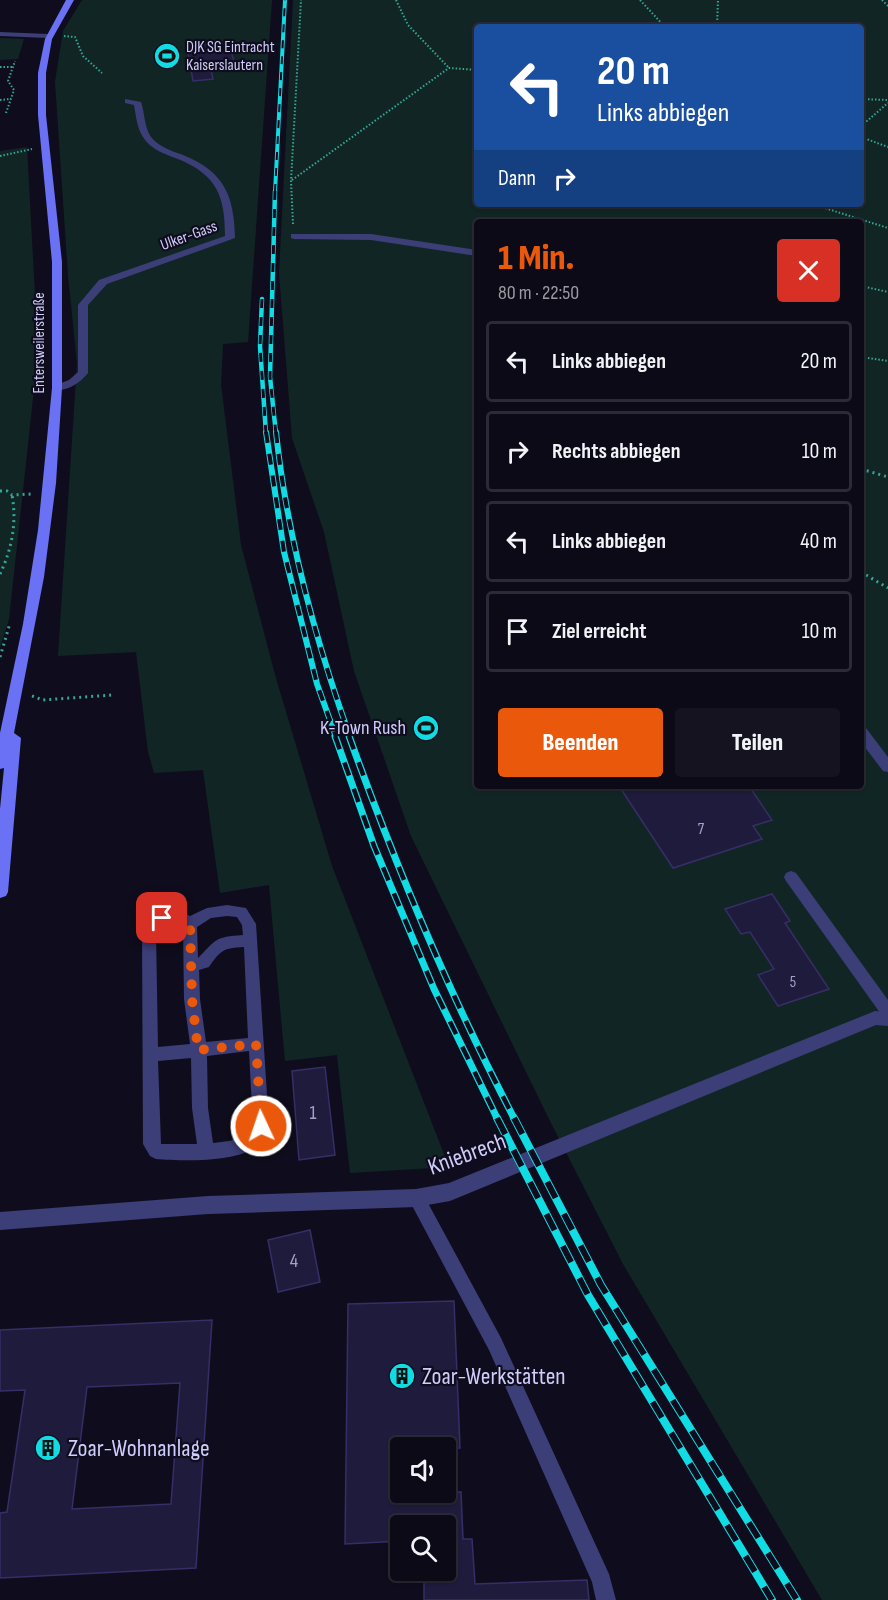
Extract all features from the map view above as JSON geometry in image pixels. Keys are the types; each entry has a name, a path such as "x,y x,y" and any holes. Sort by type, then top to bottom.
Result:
{"main road":[{"name":"Entersweilerstraße","path":"0,892 18,690 50,492 57,388 59,329 55,237 43,107 44,54 48,36 70,0"},
{"name":"Entersweilerstraße","path":"0,764 18,690"}],"street":[{"path":"0,34 48,36"},
{"name":"Ulker-Gass","path":"57,388 73,382 83,374 83,305 103,282 230,238 230,207 222,185 192,162 163,150 148,139 138,104 128,101"},
{"path":"864,736 888,767"},
{"name":"Kniebrech","path":"0,1221 208,1205 416,1198 450,1192 875,1018 888,1019"}],"lane":[{"path":"294,236 371,237 474,253"},
{"path":"791,877 888,1012"},
{"path":"190,925 197,917 210,912 227,910 241,912 249,924 251,940 261,1126 257,1137 244,1146 172,1154 156,1151 151,1144 149,931 153,923 162,918 174,916 185,919 190,925 200,1108 206,1150"},
{"path":"191,965 204,963 215,947 226,942 251,940"},
{"path":"150,1055 256,1044"},
{"path":"416,1198 495,1344 602,1581 606,1600"}],"path":[{"path":"294,236 291,181 301,0"},
{"path":"396,0 408,25 449,68"},
{"path":"640,0 662,24"},
{"path":"717,24 718,0"},
{"path":"882,0 888,6"},
{"path":"64,36 75,37 83,56 102,72"},
{"path":"8,81 15,61"},
{"path":"0,67 13,67"},
{"path":"291,181 449,68 474,70"},
{"path":"0,81 8,81"},
{"path":"6,113 14,90 8,81"},
{"path":"0,100 11,99"},
{"path":"864,99 888,101"},
{"path":"864,121 888,101"},
{"path":"864,138 888,147"},
{"path":"0,156 38,148"},
{"path":"822,207 860,219"},
{"path":"864,220 888,228"},
{"path":"864,287 888,292"},
{"path":"864,357 888,361"},
{"path":"864,470 888,477"},
{"path":"0,491 7,491 12,495 14,505 10,540 0,574"},
{"path":"12,495 33,494"},
{"path":"864,575 888,588"},
{"path":"0,657 12,618"},
{"path":"18,690 43,700 112,695"}],"green space":[{"path":"82,0 272,0 248,342 223,344 221,385 241,545 275,675 332,866 449,1167 350,1173 337,1055 285,1061 269,885 220,893 203,770 154,773 148,752 136,652 58,656 77,364 68,275 55,82 63,31"},
{"path":"293,0 888,0 888,1600 822,1600 623,1264 549,1119 411,836 354,671 324,532 292,438 279,273"},
{"path":"0,38 24,39 18,59 0,60"},
{"path":"27,147 38,352 9,619 0,648 0,151"}],"building":[{"path":"229,43 236,69 211,70 213,79 193,81 188,53 199,53 197,45"},
{"path":"621,789 751,789 772,820 753,826 762,839 673,868"},
{"path":"772,894 790,921 785,923 829,989 778,1006 758,975 774,969 750,932 741,934 725,909"},
{"path":"325,1067 335,1155 299,1160 292,1071"},
{"path":"310,1230 320,1282 278,1292 268,1240"},
{"name":"Zoar-Werkstätten","path":"454,1301 460,1448 456,1448 456,1437 390,1437 390,1503 456,1503 456,1492 461,1492 463,1539 472,1539 475,1584 587,1580 589,1600 424,1600 424,1581 456,1581 456,1515 390,1515 390,1542 345,1544 348,1304"},
{"name":"Zoar-Wohnanlage","path":"212,1320 196,1568 0,1578 0,1513 7,1512 25,1390 0,1391 0,1330","holes":["180,1383 171,1504 72,1509 87,1387"]}],"railway":[{"path":"275,192 285,0"},
{"path":"275,191 270,377 276,434"},
{"path":"262,299 260,346 266,434"},
{"path":"266,432 284,552 317,684 336,737"},
{"path":"276,432 287,510 304,587 325,663 350,737"},
{"path":"335,736 374,846 434,989 497,1119"},
{"path":"349,736 425,931 468,1026 515,1120"},
{"path":"514,1118 601,1285 797,1600"},
{"path":"497,1119 588,1295 772,1600"}],"place":[{"name":"DJK SG Eintracht Kaiserslautern","path":"167,56"},
{"name":"K-Town Rush","path":"426,728"},
{"name":"Zoar-Werkstätten","path":"402,1376"},
{"name":"Zoar-Wohnanlage","path":"48,1448"}],"route":[{"path":"162,918 174,916 185,919 190,925 192,999 198,1050 256,1044 261,1126"}]}
